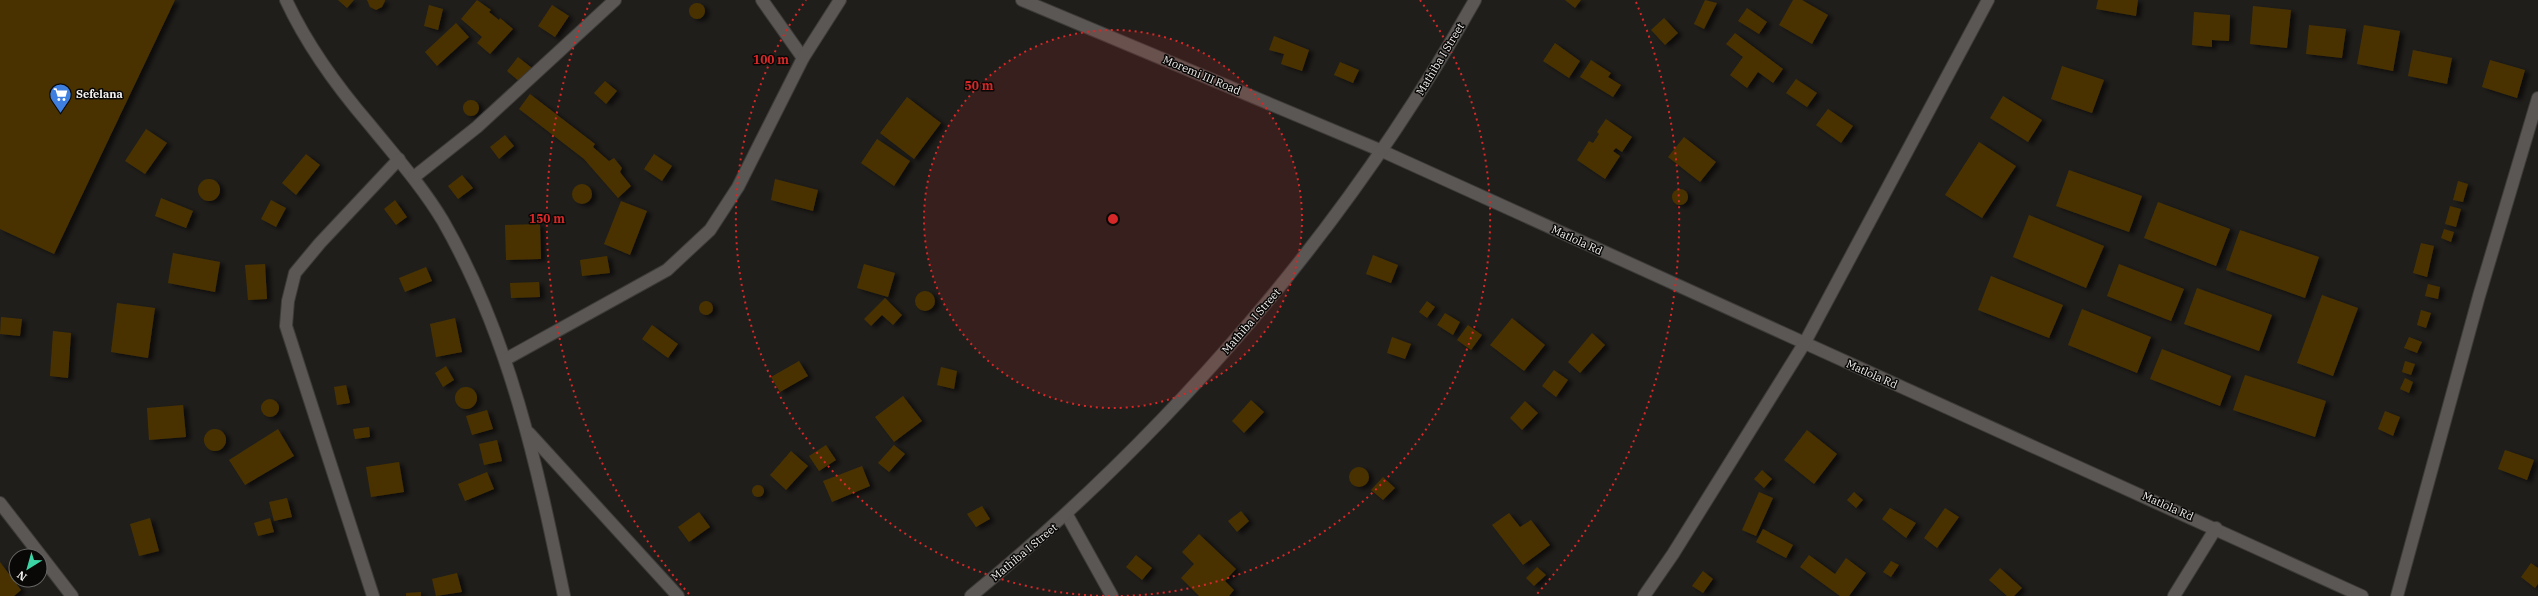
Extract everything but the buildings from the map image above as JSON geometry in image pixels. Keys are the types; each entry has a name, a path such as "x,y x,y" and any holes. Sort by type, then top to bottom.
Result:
{"street":[{"path":"286,0 343,92 414,177 446,229 475,286 506,359 528,432 564,596"},
{"path":"414,177 477,127 615,0"},
{"path":"762,0 803,58"},
{"path":"506,359 668,270 710,230 738,187 803,58 840,0"},
{"name":"Moremi III Road","path":"1022,0 1382,151"},
{"name":"Mathiba I Street","path":"971,596 1067,515 1186,394 1266,305 1382,151 1442,59 1476,0"},
{"path":"1644,596 1673,554 1804,344 1988,0"},
{"path":"2397,596 2479,296 2538,98"},
{"name":"Matlola Rd","path":"1382,151 1804,344 2216,528 2362,596"},
{"path":"373,596 286,326 288,301 295,273 320,242 399,159"},
{"path":"528,432 678,596"},
{"path":"0,503 72,596"},
{"path":"1067,515 1112,596"},
{"path":"2174,596 2216,528"}],"place":[{"name":"Sefelana","path":"60,114"}]}
